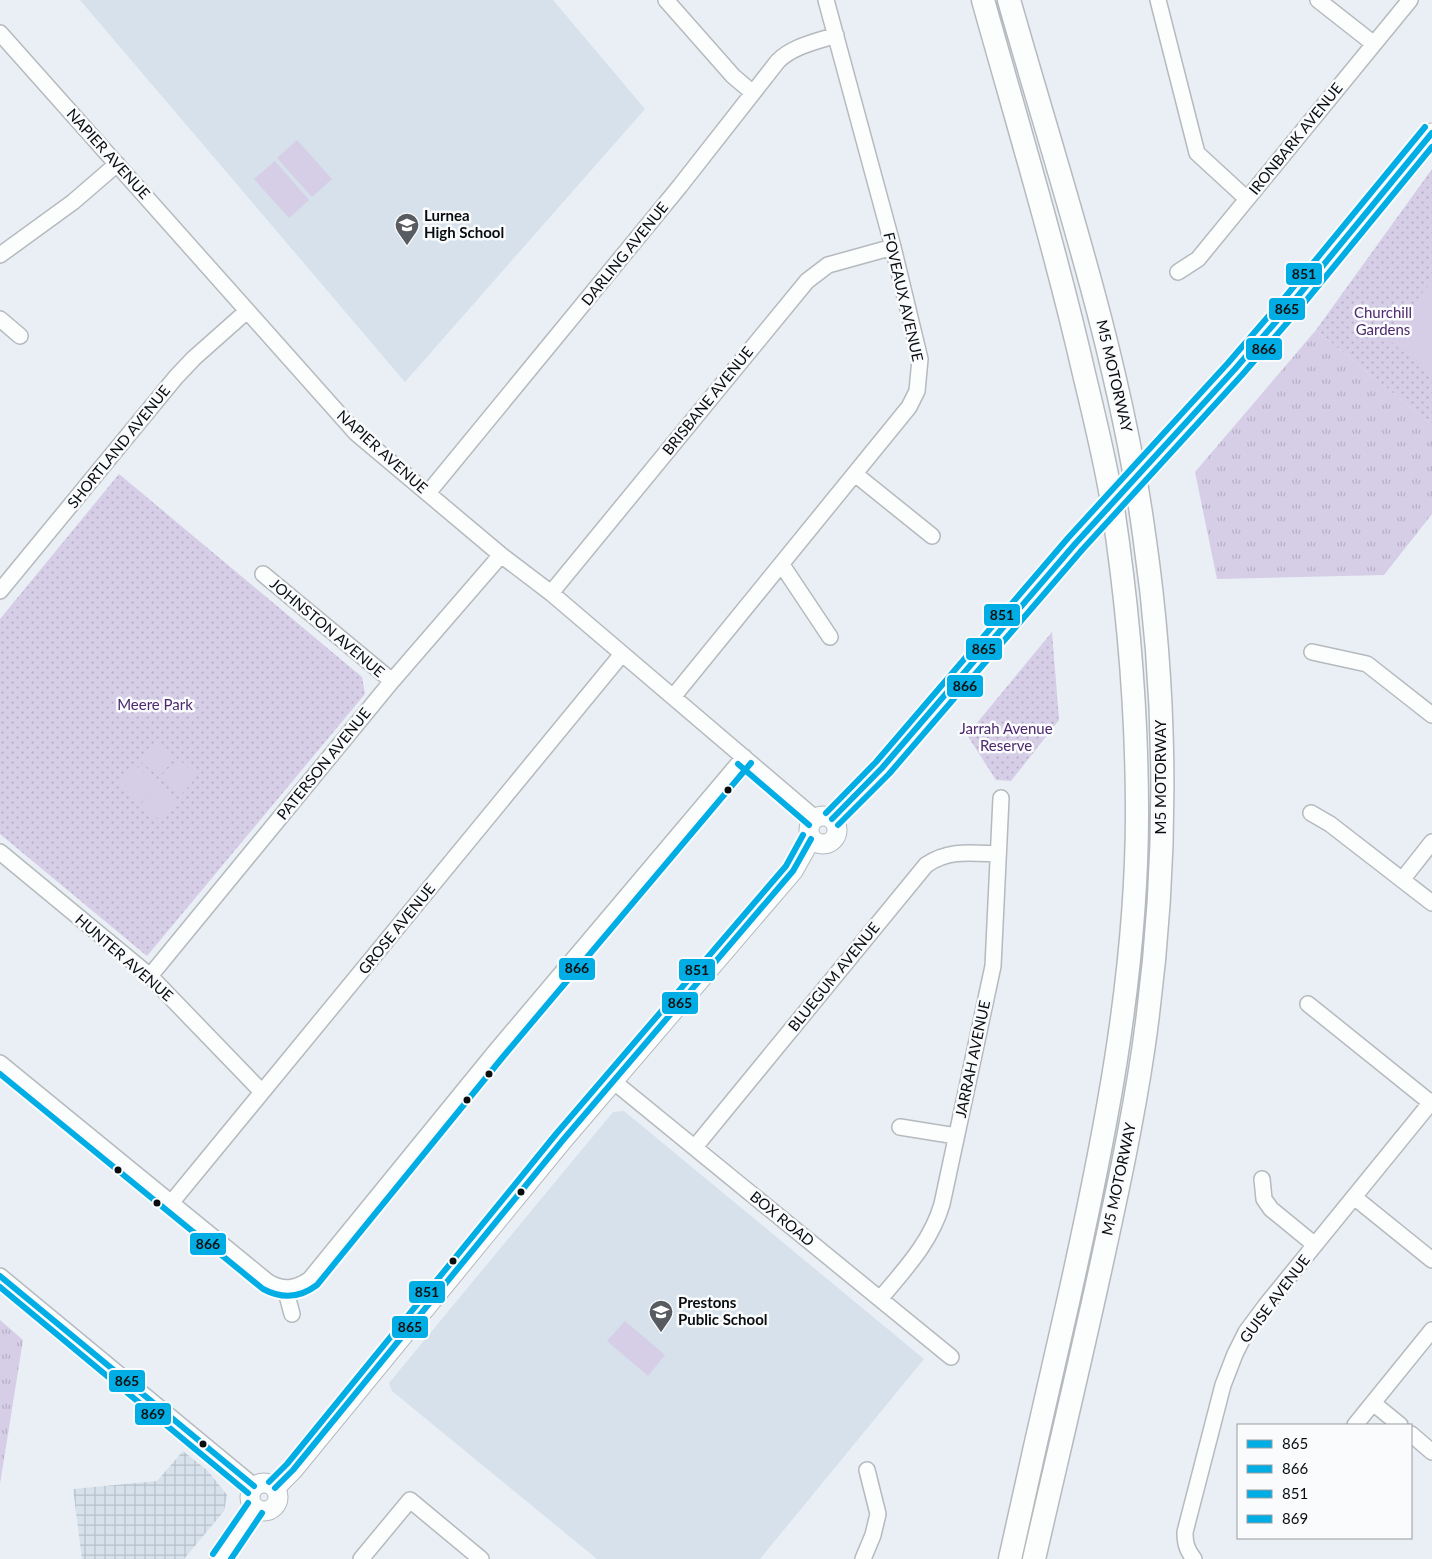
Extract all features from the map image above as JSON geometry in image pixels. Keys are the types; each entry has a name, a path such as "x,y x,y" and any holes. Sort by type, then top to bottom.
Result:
{"highway":[{"name":"M5 MOTORWAY","path":"982,0 1070,313 1109,486 1127,614 1132,674 1137,804 1132,915 1126,984 1116,1061 1083,1233 1010,1559"},
{"name":"M5 MOTORWAY","path":"1009,0 1092,288 1130,441 1150,577 1160,689 1162,778 1161,843 1151,988 1131,1127 1072,1397 1034,1559"},
{"path":"1042,1559 1072,1397"}],"main road":[{"path":"275,1488 293,1470 563,1140 793,871 811,839 808,827 811,821 824,818 882,768 1075,544 1235,369 1293,302 1432,133"},
{"path":"811,839 822,844 834,839 837,827 824,818"},
{"path":"267,1482 275,1488 278,1498 275,1506 267,1511 255,1508 249,1498 254,1486 267,1482"},
{"path":"220,1559 255,1508"}],"street":[{"path":"666,0 734,76 753,93"},
{"name":"FOVEAUX AVENUE","path":"673,697 909,407 917,391 920,359 893,247 826,0"},
{"path":"1158,0 1197,154 1247,199"},
{"path":"1318,0 1374,44"},
{"name":"IRONBARK AVENUE","path":"1178,272 1198,259 1410,0"},
{"name":"NAPIER AVENUE","path":"0,33 349,426 501,555 551,593 744,757 824,818"},
{"name":"DARLING AVENUE","path":"428,494 625,254 778,62 786,54 796,49 836,35"},
{"path":"0,255 72,202 117,164"},
{"name":"BRISBANE AVENUE","path":"551,593 806,281 828,265 893,247"},
{"name":"SHORTLAND AVENUE","path":"0,591 176,377 194,358 247,312"},
{"path":"0,319 20,336"},
{"path":"855,474 932,536"},
{"name":"PATERSON AVENUE","path":"150,976 392,682 501,555"},
{"path":"782,565 830,637"},
{"name":"JOHNSTON AVENUE","path":"263,574 392,682"},
{"path":"1312,652 1367,664 1432,715"},
{"name":"GROSE AVENUE","path":"171,1203 622,654"},
{"path":"0,1063 268,1282 276,1287 284,1288 301,1285 310,1279 495,1052 744,757"},
{"name":"JARRAH AVENUE","path":"880,1299 918,1252 932,1230 942,1204 993,966 1001,798"},
{"path":"1311,813 1330,824 1432,903"},
{"path":"1402,880 1432,842"},
{"name":"HUNTER AVENUE","path":"0,852 150,976 262,1092"},
{"name":"BLUEGUM AVENUE","path":"695,1147 926,865 938,857 955,852 998,854"},
{"path":"1308,1004 1431,1102"},
{"name":"BOX ROAD","path":"613,1081 951,1357"},
{"name":"GUISE AVENUE","path":"1194,1559 1188,1552 1185,1543 1185,1532 1222,1385 1246,1332 1431,1102"},
{"path":"900,1127 956,1136"},
{"path":"1262,1179 1264,1199 1271,1209 1315,1245"},
{"path":"1354,1197 1432,1260"},
{"path":"0,1276 254,1486"},
{"path":"284,1288 292,1314"},
{"path":"1356,1424 1432,1330"},
{"path":"1373,1403 1399,1424"},
{"path":"1412,1435 1432,1452"},
{"path":"863,1559 873,1535 878,1514 867,1470"},
{"path":"361,1559 410,1500 481,1559"}],"shaded area":[{"name":"Lurnea High School","path":"80,0 553,0 645,109 405,382"},
{"name":"Prestons Public School","path":"624,1111 924,1359 760,1559 597,1559 392,1391 389,1383 613,1112"},
{"path":"183,1451 208,1471 227,1495 224,1511 184,1559 82,1559 73,1489 157,1481"}],"green space":[{"path":"297,140 332,179 312,197 277,158"},
{"path":"275,161 309,200 289,218 254,179"},
{"name":"Churchill Gardens","path":"1432,169 1432,425 1316,330"},
{"path":"1432,281 1432,375 1386,338"},
{"path":"1316,330 1432,425 1432,514 1384,575 1217,579 1195,472"},
{"name":"Meere Park","path":"119,474 362,677 365,694 147,956 0,834 0,619"},
{"name":"Jarrah Avenue Reserve","path":"1052,632 1059,720 1011,781 996,780 967,735"},
{"path":"156,740 176,757 159,777 139,760"},
{"path":"178,759 198,775 181,795 161,779"},
{"path":"135,765 155,782 138,802 118,785"},
{"path":"158,784 178,801 161,821 141,804"},
{"path":"0,1320 23,1340 0,1484"},
{"path":"625,1321 665,1355 648,1376 607,1341"}],"transit line":[{"name":"851","path":"826,813 876,762 1068,538 1228,363 1286,296 1425,127"},
{"name":"865","path":"832,819 882,768 1075,544 1235,369 1293,302 1432,133"},
{"name":"866","path":"838,825 889,774 1082,550 1242,375 1300,308 1432,147"},
{"name":"866","path":"0,1074 263,1289 284,1296 304,1293 317,1285 502,1058 751,763"},
{"name":"866","path":"738,764 809,825"},
{"name":"851","path":"269,1482 287,1464 556,1134 786,866 803,835"},
{"name":"865","path":"275,1488 293,1470 563,1140 793,871 811,839"},
{"name":"865","path":"0,1276 254,1486"},
{"name":"869","path":"0,1287 248,1493"},
{"name":"851","path":"213,1554 248,1503"},
{"name":"869","path":"231,1559 262,1513"}],"place":[{"name":"Lurnea High School","path":"407,246"},
{"name":"Prestons Public School","path":"661,1333"}]}
